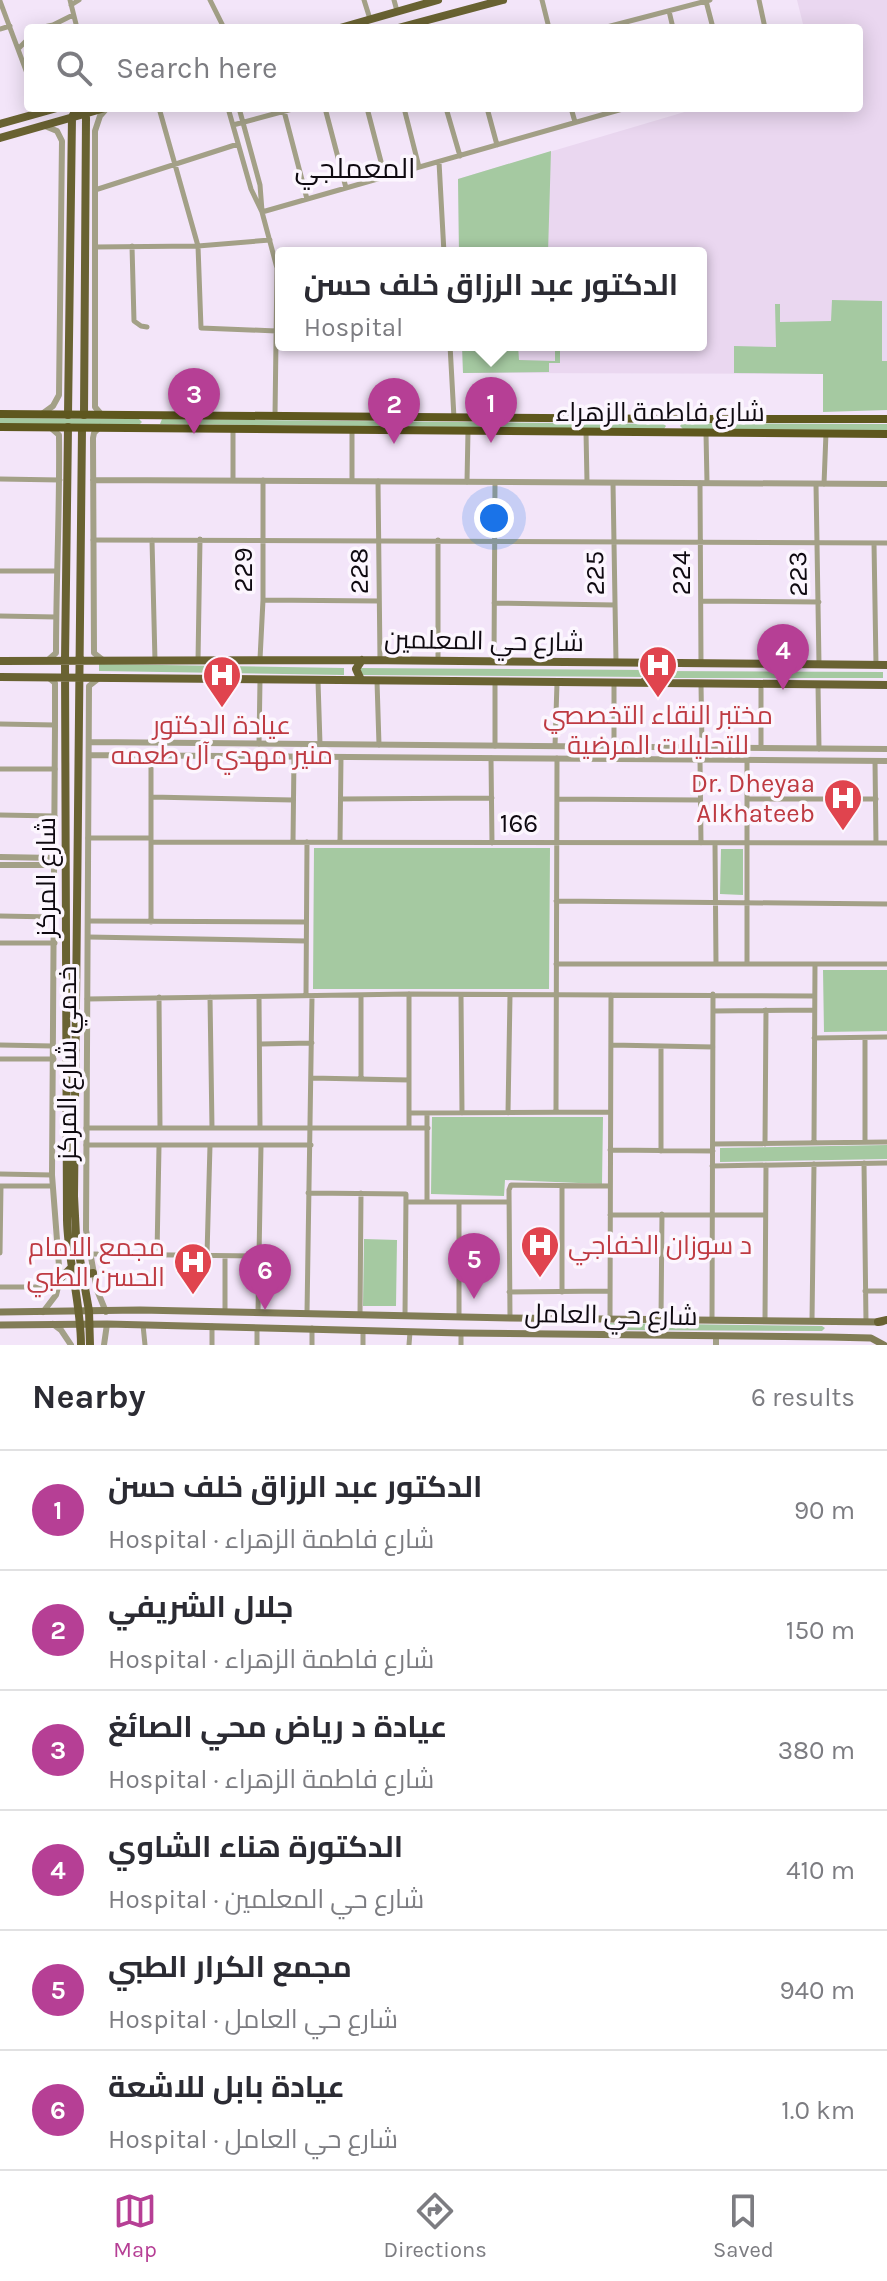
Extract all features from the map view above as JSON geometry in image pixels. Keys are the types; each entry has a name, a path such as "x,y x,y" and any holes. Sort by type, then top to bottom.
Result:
{"highway":[{"name":"شارع فاطمة الزهراء","path":"0,414 91,412 454,418 887,419"},
{"path":"143,428 146,422 144,415"},
{"path":"159,415 156,422 159,428"},
{"path":"664,432 667,426 665,419"},
{"path":"682,419 679,426 682,433"},
{"name":"شارع فاطمة الزهراء","path":"0,427 887,434"}],"main road":[{"path":"353,24 439,0 445,7 442,16"},
{"path":"418,24 503,0"},
{"path":"451,2 458,11"},
{"path":"32,112 2,123 4,137 70,115 65,412"},
{"path":"87,112 91,412"},
{"name":"شارع المركز","path":"65,429 62,551 65,677 60,710 67,1220 71,1268 79,1311 85,1324"},
{"name":"شارع المركز","path":"85,1324 89,1311 76,1236 74,1196 85,678 80,661 81,572 88,430"},
{"path":"81,572 93,571"},
{"name":"شارع حي المعلمين","path":"0,661 260,659 884,666"},
{"path":"341,660 347,671 342,680"},
{"path":"361,680 356,669 362,660"},
{"path":"644,682 650,674 646,663"},
{"path":"665,683 660,673 666,663"},
{"name":"شارع حي المعلمين","path":"0,677 886,683"},
{"path":"77,959 87,959"},
{"path":"55,982 66,982"},
{"path":"60,1279 71,1268"},
{"path":"82,1275 93,1273"},
{"name":"شارع حي العامل","path":"0,1312 140,1310 884,1322"},
{"path":"170,1312 176,1321 170,1326"},
{"path":"196,1326 192,1317 197,1312"},
{"path":"570,1319 577,1325 570,1334"},
{"path":"597,1334 592,1326 600,1319"},
{"path":"827,1321 834,1327 828,1337"},
{"path":"81,1345 85,1324"},
{"path":"85,1324 90,1345"},
{"name":"شارع حي العامل","path":"0,1325 107,1324 729,1336 789,1340 828,1337 871,1338 884,1345"}],"street":[{"path":"76,24 71,3 79,0"},
{"path":"210,0 222,24"},
{"path":"364,0 370,19"},
{"path":"394,0 398,12"},
{"path":"542,0 548,24"},
{"path":"630,24 708,0 712,24"},
{"path":"759,0 764,24"},
{"path":"0,1 24,65"},
{"path":"669,11 672,24"},
{"path":"55,24 73,15"},
{"path":"0,29 10,26"},
{"path":"18,49 24,43"},
{"path":"91,412 95,407 90,308 95,247 95,131 103,112"},
{"path":"160,112 198,246 201,328 275,331"},
{"path":"229,112 275,260"},
{"path":"240,112 261,191 262,212"},
{"path":"233,125 280,112"},
{"path":"284,112 307,199"},
{"path":"326,112 346,188"},
{"path":"368,112 385,177"},
{"path":"405,112 419,167"},
{"path":"447,112 460,156"},
{"path":"488,112 497,145"},
{"path":"572,112 575,123"},
{"path":"262,212 606,112"},
{"path":"41,126 54,129 62,141 64,329 59,395 53,406 42,415"},
{"path":"95,190 238,144"},
{"path":"439,162 444,247"},
{"path":"95,247 198,246 270,240"},
{"path":"132,246 133,316 137,324 147,327"},
{"path":"275,416 276,351"},
{"path":"450,351 454,418"},
{"path":"46,661 56,653 56,571 62,551 59,435 57,430 48,428"},
{"path":"233,429 233,480"},
{"path":"88,430 94,433 94,653 100,660 106,661"},
{"path":"352,430 352,481"},
{"path":"467,482 468,431"},
{"path":"586,432 587,482"},
{"name":"224","path":"701,663 701,542 706,433"},
{"name":"223","path":"819,664 817,543 826,433"},
{"path":"0,479 60,480"},
{"path":"93,480 887,484"},
{"name":"229","path":"260,659 263,480"},
{"name":"228","path":"378,481 380,660"},
{"path":"494,661 495,482"},
{"name":"225","path":"613,483 616,662"},
{"path":"198,661 200,539"},
{"path":"93,540 887,543"},
{"path":"152,540 155,661"},
{"path":"438,540 438,661"},
{"path":"874,543 884,666"},
{"path":"0,571 56,571"},
{"path":"263,600 379,601"},
{"path":"701,601 819,602"},
{"path":"494,603 615,605"},
{"path":"0,616 56,617"},
{"name":"خدمي شارع المركز","path":"46,677 55,683 60,710 55,725 52,1175 60,1279"},
{"name":"خدمي شارع المركز","path":"104,678 96,679 89,686 84,708 89,742 86,1230 98,1294 106,1312"},
{"path":"259,744 260,679"},
{"path":"318,680 320,744"},
{"path":"377,680 379,745"},
{"path":"495,681 495,746"},
{"path":"555,746 557,682"},
{"path":"614,682 614,747"},
{"path":"701,683 702,748"},
{"path":"761,684 761,748"},
{"path":"818,684 819,749"},
{"path":"0,724 55,725"},
{"path":"89,742 887,749"},
{"path":"109,743 103,749 110,755"},
{"path":"211,743 217,751 211,756"},
{"path":"228,744 223,750 228,756"},
{"path":"521,758 527,752 522,746"},
{"path":"537,746 532,752 538,758"},
{"path":"717,748 721,754 717,759"},
{"path":"732,748 727,754 732,760"},
{"path":"89,755 887,761"},
{"path":"151,756 151,922"},
{"path":"293,842 294,757"},
{"path":"340,842 341,757"},
{"path":"491,758 492,843"},
{"path":"556,1112 557,758"},
{"path":"700,759 701,843"},
{"path":"747,760 747,964"},
{"path":"875,761 876,843"},
{"path":"0,769 55,769"},
{"path":"151,797 293,800"},
{"path":"341,799 492,798"},
{"path":"557,799 700,800"},
{"path":"747,799 876,799"},
{"path":"0,815 55,816"},
{"name":"166","path":"88,838 293,842 887,843"},
{"path":"307,842 306,941 312,1043 307,1313"},
{"path":"715,843 716,964"},
{"path":"0,857 55,861"},
{"path":"0,865 55,861"},
{"path":"556,901 887,904"},
{"path":"0,916 55,917"},
{"path":"88,921 306,922"},
{"path":"88,937 306,941"},
{"path":"0,943 55,943"},
{"path":"556,964 887,964"},
{"path":"814,1143 815,964"},
{"path":"87,999 409,994 814,996"},
{"path":"409,994 409,1128"},
{"path":"712,1320 713,994"},
{"path":"508,1113 510,995"},
{"path":"610,1319 611,995"},
{"path":"361,996 361,1079"},
{"path":"461,996 462,1113"},
{"path":"159,997 160,1128"},
{"path":"210,997 212,1128"},
{"path":"259,997 260,1128"},
{"path":"765,1144 766,1010"},
{"path":"713,1011 814,1010"},
{"path":"814,1038 887,1037"},
{"path":"865,1038 865,1142"},
{"path":"261,1044 312,1043"},
{"path":"0,1045 54,1046"},
{"path":"611,1045 713,1047"},
{"path":"661,1046 661,1151"},
{"path":"0,1059 54,1059"},
{"path":"311,1078 409,1080"},
{"path":"409,1113 610,1112"},
{"path":"427,1113 427,1202"},
{"path":"86,1128 428,1128"},
{"path":"610,1150 661,1151 765,1144 887,1142"},
{"path":"86,1145 311,1145"},
{"path":"207,1255 210,1145"},
{"path":"258,1313 261,1145"},
{"path":"157,1254 159,1146"},
{"path":"864,1163 866,1322"},
{"path":"712,1166 887,1163"},
{"path":"812,1321 814,1164"},
{"path":"765,1320 766,1165"},
{"path":"0,1174 52,1175"},
{"path":"510,1318 511,1185 610,1186"},
{"path":"0,1253 0,1186 52,1186"},
{"path":"562,1186 562,1292"},
{"path":"308,1193 406,1194 405,1316"},
{"path":"360,1315 361,1193"},
{"path":"406,1202 509,1202"},
{"path":"459,1202 459,1317"},
{"path":"661,1319 662,1214"},
{"path":"610,1215 765,1215"},
{"path":"90,1254 258,1256"},
{"path":"225,1256 225,1312"},
{"path":"43,1312 56,1295 60,1279"},
{"path":"0,1287 40,1287"},
{"path":"509,1292 610,1291"},
{"path":"865,1291 887,1291"},
{"path":"53,1324 71,1345"},
{"path":"104,1345 107,1324"},
{"path":"143,1325 145,1345"},
{"path":"212,1326 212,1345"},
{"path":"257,1328 257,1345"},
{"path":"312,1328 312,1345"},
{"path":"363,1330 363,1345"},
{"path":"409,1345 410,1332"},
{"path":"461,1333 461,1345"},
{"path":"509,1333 509,1345"},
{"path":"557,1334 557,1345"},
{"path":"610,1334 610,1345"},
{"path":"657,1335 657,1345"},
{"path":"716,1336 716,1345"},
{"path":"729,1336 729,1345"},
{"path":"828,1337 841,1345"}],"shaded area":[{"path":"797,0 887,0 887,374 463,373 462,351 707,351 707,247 459,247 458,179 684,112 863,112 863,24 803,24"}],"green space":[{"path":"551,151 548,247 459,247 458,179"},
{"path":"832,300 882,301 882,361 887,361 887,410 823,412 823,374 734,373 734,346 776,347 775,304 780,304 780,322 831,321"},
{"path":"462,351 518,351 519,360 555,361 555,351 560,351 560,363 549,363 549,372 463,373"},
{"path":"0,418 139,419 142,422 139,425 0,424"},
{"path":"162,419 666,426 664,429 160,424"},
{"path":"682,423 887,424 887,430 683,429 680,426"},
{"path":"99,664 344,668 344,675 99,671"},
{"path":"359,668 647,670 647,677 359,675"},
{"path":"663,671 883,672 883,678 663,678"},
{"path":"314,848 550,848 549,989 313,989"},
{"path":"721,849 743,849 743,895 720,894"},
{"path":"823,970 887,970 887,1031 824,1032"},
{"path":"432,1117 603,1117 602,1184 505,1180 504,1196 431,1194"},
{"path":"887,1145 887,1159 720,1162 720,1148"},
{"path":"364,1239 397,1240 396,1306 363,1306"},
{"path":"601,1325 825,1328 822,1331 605,1330"}],"place":[{"name":"عيادة د رياض محي الصائغ","path":"194,434"},
{"name":"الدكتور عبد الرزاق خلف حسن","path":"491,443"},
{"name":"جلال الشريفي","path":"394,444"},
{"name":"الدكتورة هناء الشاوي","path":"783,690"},
{"name":"مختبر النقاء التخصصي للتحليلات المرضية","path":"658,699"},
{"name":"عيادة الدكتور منير مهدي آل طعمه","path":"222,709"},
{"name":"Dr. Dheyaa Alkhateeb","path":"843,832"},
{"name":"د سوزان الخفاجي","path":"540,1279"},
{"name":"مجمع الامام الحسن الطبي","path":"193,1296"},
{"name":"مجمع الكرار الطبي","path":"474,1299"},
{"name":"عيادة بابل للاشعة","path":"265,1310"}],"district":[{"name":"المعملجي","path":"355,168"}]}
